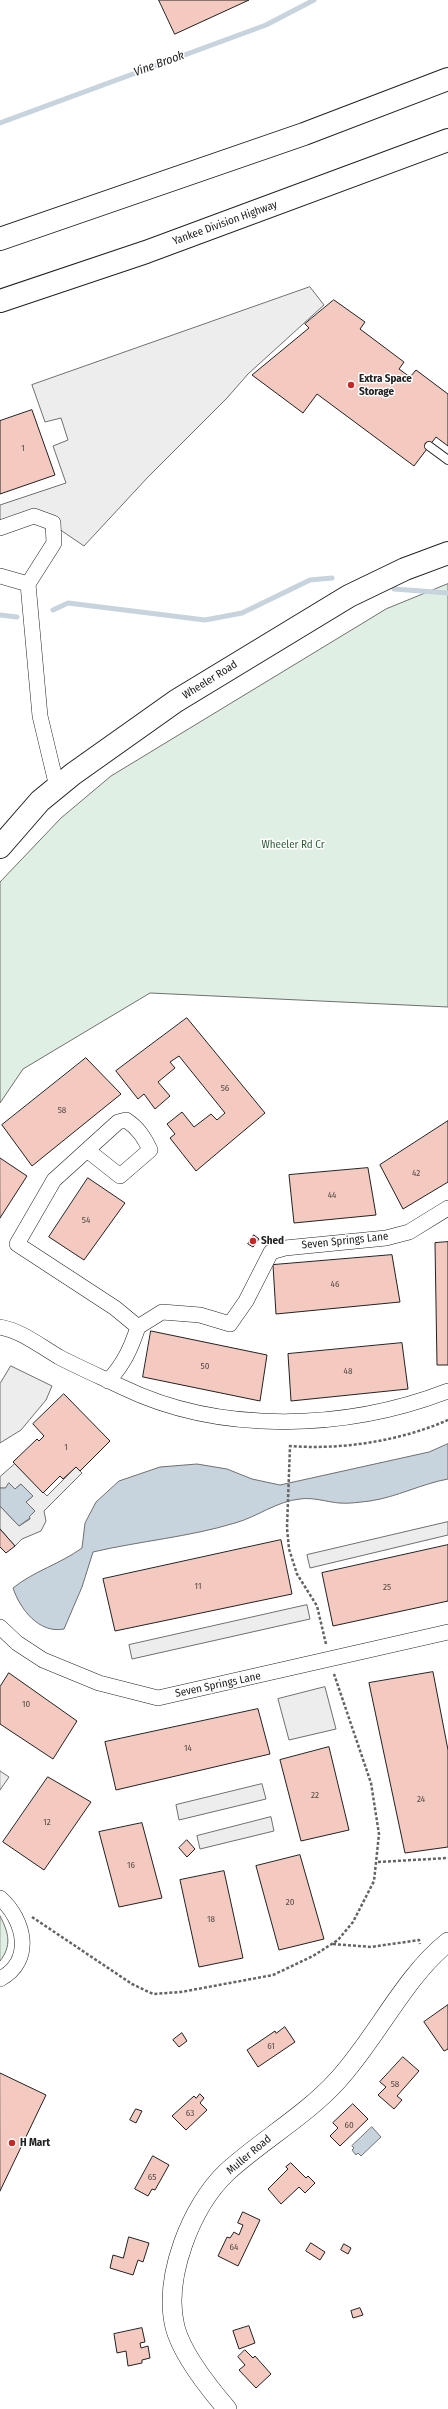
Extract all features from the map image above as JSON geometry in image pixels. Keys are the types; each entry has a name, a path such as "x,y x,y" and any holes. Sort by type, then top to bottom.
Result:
{"main road":[{"path":"0,239 304,134 448,78"},
{"name":"Yankee Division Highway","path":"0,301 146,252 448,140"},
{"name":"Wheeler Road","path":"0,847 40,801 56,787 176,701 348,596 405,569 448,553"}],"street":[{"path":"0,528 34,516 53,523 54,544 28,584 40,716 56,787"},
{"path":"0,576 28,584"},
{"path":"87,1150 54,1180 17,1244 115,1308 138,1327 131,1348 121,1367 108,1381"},
{"name":"Seven Springs Lane","path":"138,1327 162,1312 200,1316 230,1324 246,1302 271,1252 285,1248 386,1238 409,1232 448,1208"},
{"path":"0,1327 10,1329 108,1381 138,1395 173,1406 211,1415 250,1420 313,1420 347,1417 402,1407 448,1391"},
{"name":"Seven Springs Lane","path":"0,1627 17,1643 43,1660 99,1683 158,1698 448,1632"},
{"path":"0,1898 14,1914 21,1934 21,1956 16,1967 0,1979"},
{"name":"Muller Road","path":"227,2409 192,2360 175,2327 174,2306 176,2273 187,2232 203,2202 226,2174 326,2093 345,2072 426,1963 448,1942"}],"lane":[{"path":"429,446 448,460"}],"path":[{"path":"14,1914 28,1914 132,1984 153,1994 181,1992 273,1975 332,1944 349,1929 364,1903 374,1881 378,1862 379,1834 373,1793 330,1660 317,1606 298,1574 289,1549 287,1528 290,1446 339,1446 378,1440 414,1433 448,1420"},
{"path":"378,1862 448,1858"},
{"path":"332,1944 371,1948 419,1940 426,1963"}],"green space":[{"name":"Wheeler Rd Cr","path":"448,584 448,1007 150,993 23,1069 0,1103 0,882 61,818 111,776 386,609"},
{"path":"0,1916 7,1934 8,1945 0,1961"}],"shaded area":[{"path":"310,287 324,305 248,374 227,398 148,477 84,546 34,512 0,522 0,505 66,483 53,446 68,440 61,418 45,422 32,385"},
{"path":"11,1366 52,1386 46,1400 21,1430 0,1443 0,1384"},
{"path":"448,1444 448,1479 390,1497 354,1503 310,1499 292,1500 243,1520 218,1528 93,1552 82,1587 64,1629 55,1630 46,1628 39,1624 20,1604 13,1588 82,1548 85,1523 96,1502 119,1481 160,1467 197,1464 227,1469 252,1479 280,1485 429,1452"},
{"path":"15,1464 47,1496 76,1467 82,1473 44,1511 46,1521 41,1531 22,1539 15,1546 0,1529 0,1506 19,1526 30,1519 26,1502 33,1496 21,1484 15,1489 0,1488 0,1477"},
{"path":"9,1483 15,1489 21,1484 33,1496 26,1502 35,1511 29,1517 30,1518 19,1526 0,1506 0,1488 5,1488"},
{"path":"448,1522 448,1535 310,1568 307,1555"},
{"path":"307,1605 310,1619 132,1659 129,1645"},
{"path":"325,1687 336,1729 289,1740 278,1699"},
{"path":"0,1771 9,1777 0,1790"},
{"path":"262,1784 266,1799 179,1820 176,1805"},
{"path":"271,1817 274,1831 200,1849 197,1836"},
{"path":"372,2127 381,2137 361,2156 358,2153 356,2155 352,2150 354,2148 352,2146"}],"building":[{"path":"159,0 249,0 175,34"},
{"name":"Extra Space Storage","path":"334,300 365,322 360,329 404,362 399,369 410,377 416,370 448,394 448,446 436,437 414,466 317,394 303,413 252,375 309,328 305,324"},
{"path":"32,410 55,475 0,494 0,421"},
{"path":"187,1018 265,1113 196,1171 170,1138 175,1134 167,1124 182,1112 194,1127 211,1114 217,1120 225,1113 179,1056 170,1062 175,1068 158,1082 170,1096 155,1109 144,1094 138,1099 116,1071"},
{"path":"86,1058 121,1094 32,1166 2,1125"},
{"path":"448,1121 448,1182 403,1209 380,1165"},
{"path":"0,1158 27,1176 0,1218"},
{"path":"368,1168 376,1215 294,1223 289,1175"},
{"path":"88,1178 125,1203 84,1260 49,1237"},
{"name":"Shed","path":"254,1235 259,1239 253,1247 248,1244"},
{"path":"448,1242 448,1365 437,1365 435,1243"},
{"path":"392,1255 400,1302 276,1314 273,1265"},
{"path":"151,1331 267,1355 260,1401 143,1377"},
{"path":"402,1343 408,1389 291,1401 288,1354"},
{"path":"64,1394 110,1441 80,1471 76,1467 63,1479 60,1476 43,1493 13,1462 37,1439 39,1441 44,1436 33,1424"},
{"path":"0,1529 15,1546 6,1553 0,1547"},
{"path":"281,1540 292,1594 115,1631 103,1579"},
{"path":"448,1545 448,1601 333,1626 322,1573"},
{"path":"433,1672 448,1750 448,1847 405,1853 369,1683"},
{"path":"9,1673 77,1721 53,1759 0,1724 0,1687"},
{"path":"258,1709 270,1754 116,1790 105,1742"},
{"path":"329,1747 349,1830 301,1841 280,1760"},
{"path":"48,1777 91,1802 44,1870 3,1842"},
{"path":"142,1823 162,1898 119,1907 99,1832"},
{"path":"187,1840 195,1849 187,1857 179,1848"},
{"path":"300,1855 324,1939 279,1950 256,1866"},
{"path":"224,1871 243,1958 199,1967 180,1880"},
{"path":"448,2005 448,2049 444,2051 424,2022"},
{"path":"285,2027 295,2042 258,2067 247,2050 275,2031 276,2033"},
{"path":"182,2033 187,2041 179,2047 173,2040"},
{"path":"403,2057 419,2071 397,2096 402,2100 394,2109 378,2095 386,2087 380,2082"},
{"name":"H Mart","path":"0,2073 46,2095 0,2191"},
{"path":"200,2094 204,2098 200,2103 207,2110 186,2130 172,2116 194,2096 196,2098"},
{"path":"353,2104 368,2119 340,2146 330,2136 338,2128 333,2123"},
{"path":"136,2109 142,2111 136,2123 130,2120"},
{"path":"153,2156 169,2165 155,2190 152,2189 148,2196 135,2189"},
{"path":"291,2163 306,2178 308,2176 315,2183 305,2193 299,2187 281,2204 268,2189 288,2169 286,2167"},
{"path":"243,2212 260,2220 238,2266 218,2256 227,2237 230,2238 234,2232 239,2235 243,2225 238,2223"},
{"path":"129,2237 149,2243 143,2262 138,2260 133,2275 110,2268 113,2255 123,2258"},
{"path":"311,2243 325,2252 320,2260 306,2251"},
{"path":"344,2244 351,2248 348,2254 341,2250"},
{"path":"360,2308 363,2315 353,2318 351,2311"},
{"path":"249,2326 255,2343 239,2349 233,2331"},
{"path":"142,2328 145,2342 140,2343 141,2348 148,2346 150,2358 142,2360 142,2363 128,2366 126,2351 117,2353 114,2334"},
{"path":"245,2350 253,2358 255,2356 271,2374 256,2388 239,2370 245,2365 238,2357"}],"waterway":[{"name":"Vine Brook","path":"0,123 266,25 314,0"},
{"path":"53,610 68,603 205,620 242,613 310,580 332,578"},
{"path":"394,589 448,593"},
{"path":"0,615 17,617"}],"place":[{"name":"Extra Space Storage","path":"351,385"},
{"name":"Shed","path":"253,1241"},
{"name":"H Mart","path":"12,2143"}]}
